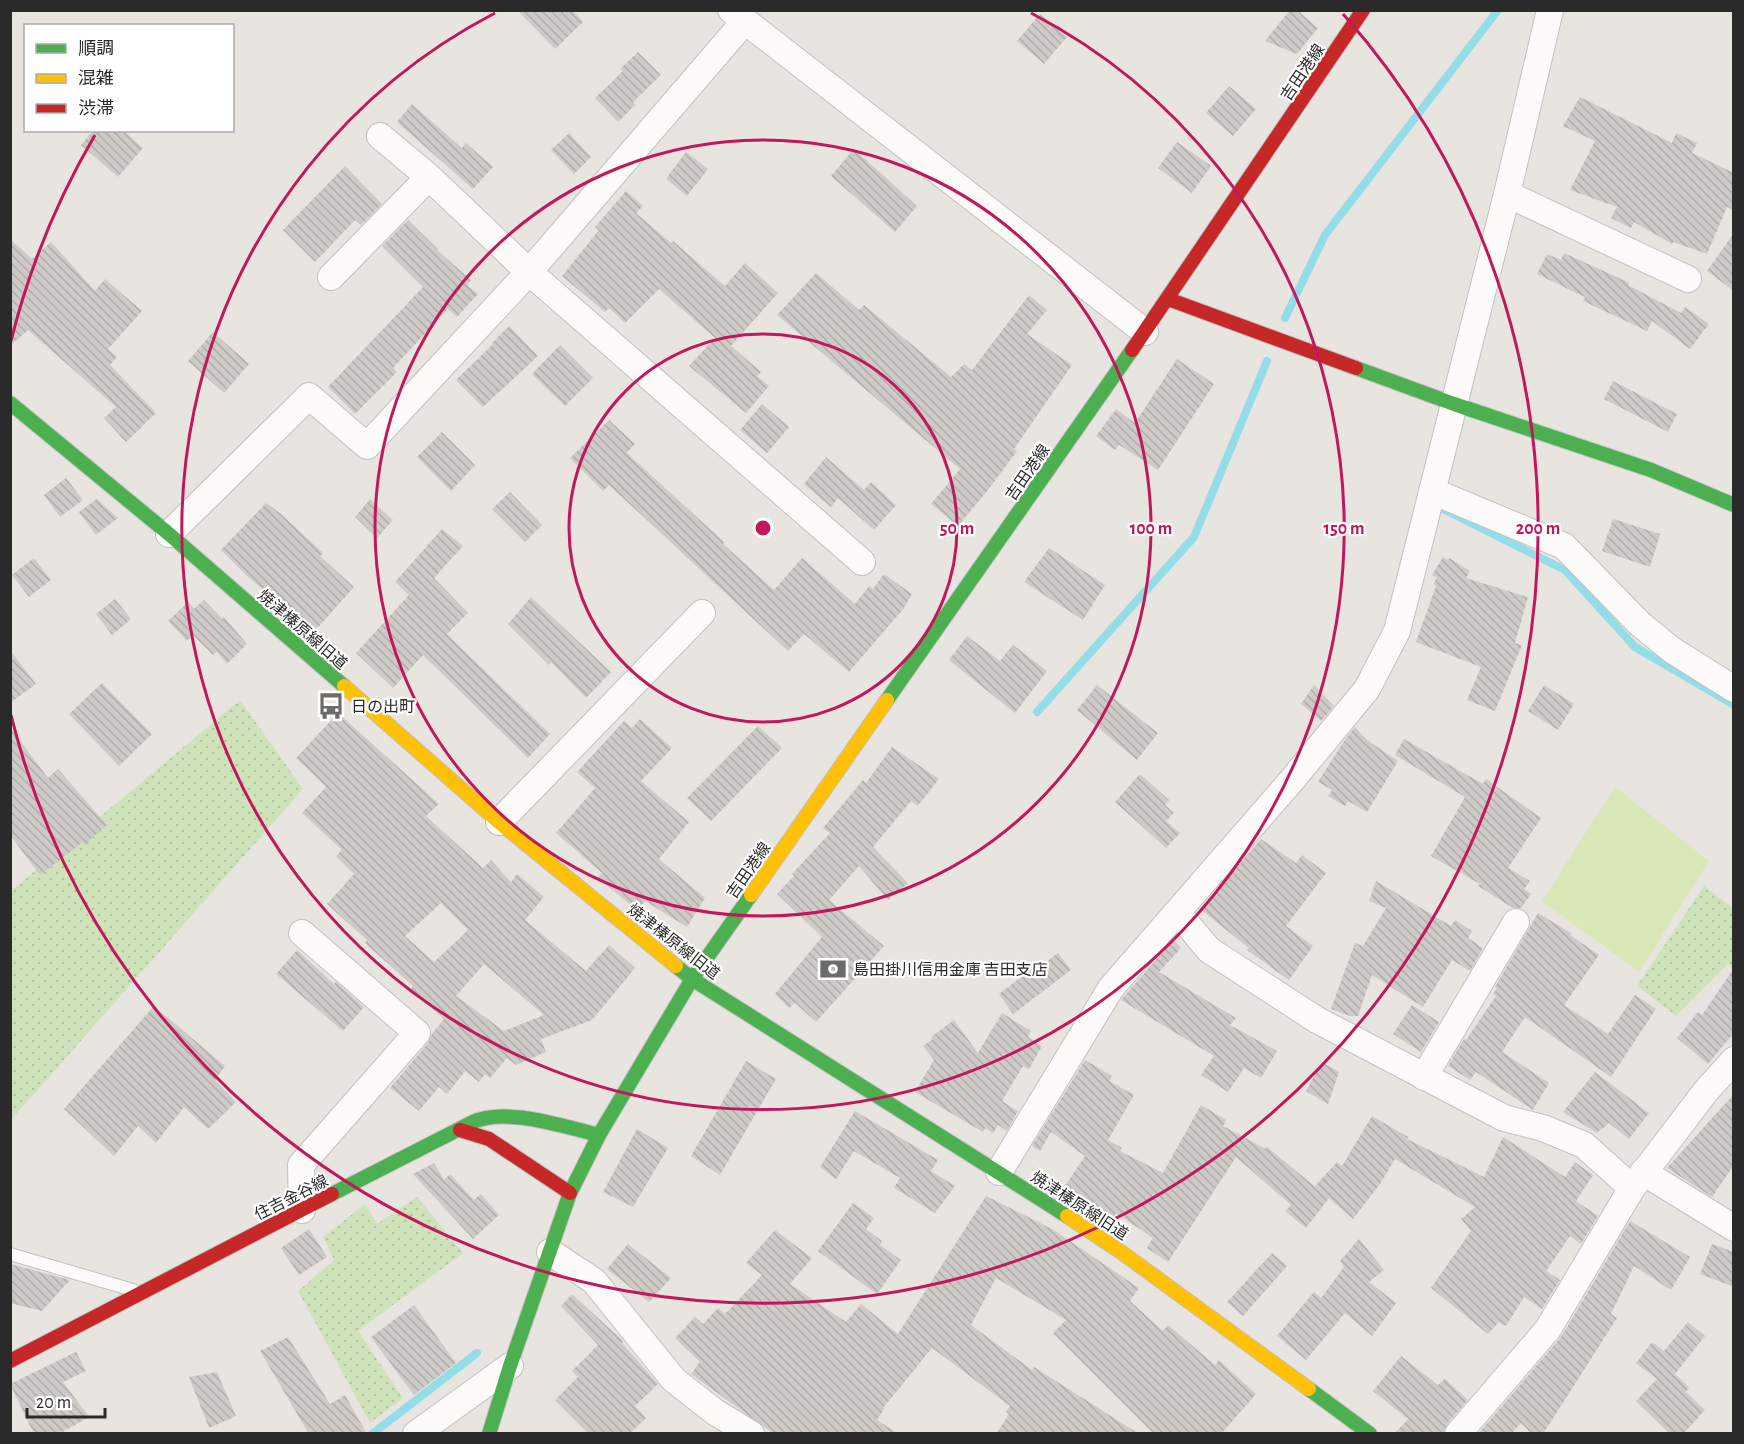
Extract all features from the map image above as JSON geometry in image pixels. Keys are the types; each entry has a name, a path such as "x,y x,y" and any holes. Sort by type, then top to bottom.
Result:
{"main road":[{"name":"吉田港線","path":"692,979 1145,332 1363,10"},
{"path":"1168,298 1454,405 1651,470 1734,505"},
{"name":"焼津榛原線旧道","path":"14,411 169,534 499,822 692,979 999,1172 1121,1252 1363,1432"},
{"path":"489,1434 570,1193 599,1135 692,979"},
{"name":"住吉金谷線","path":"10,1361 460,1130 470,1122 483,1118 503,1117 599,1135"},
{"path":"460,1130 489,1139 570,1193"}],"street":[{"path":"999,1172 1111,988 1178,913 1367,689 1397,631 1507,194 1550,10"},
{"path":"169,534 309,396 367,446 529,272 738,16 1145,332"},
{"path":"380,136 429,177 529,272 862,562"},
{"path":"331,277 429,177"},
{"path":"1507,194 1688,279"},
{"path":"1432,491 1564,546 1640,624 1672,650 1734,689"},
{"path":"499,822 702,613"},
{"path":"1178,913 1209,950 1317,1020 1504,1118 1543,1128 1584,1145 1637,1180 1734,1228"},
{"path":"1424,1077 1516,922"},
{"path":"302,933 417,1033 301,1165 302,1210"},
{"path":"1458,1434 1548,1329 1637,1180 1706,1091 1734,1060"},
{"path":"550,1252 594,1281 674,1380 715,1412 750,1434"},
{"path":"416,1434 510,1366"}],"lane":[{"path":"10,1254 143,1292"}],"green space":[{"path":"240,700 303,789 11,1120 11,891"},
{"path":"1615,787 1709,861 1639,972 1542,901"},
{"path":"1704,886 1733,908 1733,969 1728,964 1676,1016 1637,986"},
{"path":"417,1197 463,1253 358,1331 403,1398 370,1423 298,1291 334,1260 323,1237 365,1204 377,1224"}],"building":[{"path":"517,10 572,10 583,22 555,49"},
{"path":"1290,10 1297,10 1318,28 1297,54 1265,41"},
{"path":"1040,14 1067,37 1044,64 1017,41"},
{"path":"638,52 661,75 633,102 635,105 618,122 595,98 623,71 620,69"},
{"path":"1229,86 1256,109 1233,136 1206,113"},
{"path":"1580,97 1672,143 1676,133 1697,143 1692,153 1734,173 1734,210 1727,207 1707,254 1673,242 1672,244 1634,222 1631,228 1611,218 1617,207 1570,190 1595,141 1563,126"},
{"path":"412,104 462,148 466,143 493,167 473,189 397,122"},
{"path":"92,132 125,132 143,148 118,177 81,145"},
{"path":"569,133 591,157 574,174 551,150"},
{"path":"1177,142 1211,166 1192,193 1158,168"},
{"path":"854,149 917,206 895,232 831,176"},
{"path":"686,152 708,169 687,196 666,179"},
{"path":"345,166 382,204 361,225 355,220 315,262 283,230"},
{"path":"626,191 643,206 636,213 671,243 673,241 725,286 745,263 778,293 731,346 761,372 757,376 769,386 746,413 689,366 715,338 659,289 625,323 609,308 605,312 562,276 599,230 595,227"},
{"path":"408,220 471,280 467,285 478,294 457,317 448,309 393,368 397,372 355,414 328,387 423,287 382,246"},
{"path":"1734,233 1734,291 1707,271"},
{"path":"10,239 32,259 51,242 95,291 105,279 142,311 108,349 117,357 110,365 156,413 126,442 104,418 116,407 28,330 10,346"},
{"path":"1564,253 1630,283 1628,285 1681,313 1685,307 1709,324 1690,349 1652,321 1647,331 1583,301 1585,297 1537,274 1547,254 1561,260"},
{"path":"816,273 859,310 864,305 951,377 964,364 972,370 1029,295 1047,310 1027,334 1072,365 1014,449 1017,451 958,526 931,504 960,469 777,315"},
{"path":"509,326 538,356 483,407 456,380"},
{"path":"213,332 249,364 224,393 188,361"},
{"path":"560,345 593,378 565,406 532,374"},
{"path":"1177,359 1214,384 1158,470 1119,445 1115,450 1096,436 1116,409 1135,423"},
{"path":"1613,381 1677,414 1668,432 1604,399"},
{"path":"762,404 789,427 767,453 740,430"},
{"path":"609,420 635,444 627,453 774,590 802,558 855,604 869,586 873,589 884,574 912,594 904,608 849,672 804,634 788,651 609,485 603,491 570,458"},
{"path":"442,432 475,465 451,491 417,457"},
{"path":"826,457 864,490 871,482 896,505 874,530 838,498 831,507 804,484"},
{"path":"66,478 83,500 60,517 44,495"},
{"path":"510,492 542,525 525,542 492,509"},
{"path":"97,499 118,518 96,535 79,512"},
{"path":"370,499 393,520 377,538 355,517"},
{"path":"266,503 323,553 320,556 354,587 313,633 246,575 221,550"},
{"path":"1613,519 1660,534 1650,567 1602,551"},
{"path":"442,529 463,546 434,578 468,613 447,634 550,734 528,758 423,655 393,688 356,653 409,595 395,582"},
{"path":"1049,548 1105,585 1083,620 1024,582"},
{"path":"1443,557 1448,560 1449,558 1470,571 1466,578 1528,597 1515,643 1522,645 1495,711 1467,700 1481,667 1416,642 1436,586 1433,584 1437,578 1432,575"},
{"path":"34,558 51,580 29,597 12,575"},
{"path":"531,597 611,672 586,698 551,662 549,665 508,624"},
{"path":"115,599 131,619 112,635 96,614"},
{"path":"204,600 222,619 224,617 247,644 227,664 217,652 213,655 193,635 187,641 168,621 188,602 194,609"},
{"path":"967,636 1000,661 1013,645 1047,671 1015,713 949,660"},
{"path":"10,650 36,684 10,703"},
{"path":"102,683 152,734 119,766 69,714"},
{"path":"1097,685 1158,733 1137,760 1077,710"},
{"path":"1314,685 1334,706 1321,721 1301,704"},
{"path":"1544,685 1574,704 1558,730 1528,711"},
{"path":"338,713 439,804 426,816 483,868 491,860 511,882 517,874 544,897 525,920 586,971 609,945 635,968 592,1020 541,1039 546,1052 516,1065 507,1058 490,1078 485,1074 479,1082 465,1071 447,1094 439,1087 419,1111 390,1088 428,1043 444,1019 411,989 413,986 365,943 367,940 327,904 354,874 336,856 342,850 302,813 326,787 296,758","holes":["441,903 468,930 434,962 405,936","484,964 544,1015 504,1031 456,996"]},
{"path":"640,719 672,748 641,781 689,822 659,859 705,898 687,927 645,901 637,910 598,878 602,873 556,833 595,788 577,772 624,721 632,728"},
{"path":"758,726 782,748 711,821 687,798"},
{"path":"10,727 48,778 58,769 107,825 85,844 83,842 40,875 10,835"},
{"path":"1355,727 1367,740 1398,761 1367,812 1348,801 1345,806 1328,796 1332,790 1318,782"},
{"path":"1404,739 1483,784 1486,779 1541,818 1508,868 1530,881 1524,889 1531,894 1521,908 1513,908 1478,886 1480,884 1431,856 1465,797 1395,755"},
{"path":"892,747 939,779 918,806 911,801 873,847 908,883 888,900 859,866 829,900 884,946 816,1022 795,1003 789,1008 775,994 822,937 777,894 830,833 823,828 863,780 866,783"},
{"path":"1140,774 1169,800 1165,805 1174,813 1166,821 1180,833 1166,848 1115,802"},
{"path":"1261,839 1296,863 1302,855 1326,873 1286,926 1313,946 1289,980 1247,950 1249,948 1200,909"},
{"path":"1376,881 1451,926 1455,920 1472,931 1468,938 1483,948 1470,971 1452,960 1423,1007 1372,975 1358,1016 1350,1016 1331,1009 1355,943 1363,946 1386,908 1369,901"},
{"path":"1538,913 1571,933 1570,935 1599,955 1564,1005 1608,1034 1635,995 1656,1009 1611,1077 1525,1017 1502,1052 1549,1083 1533,1110 1476,1072 1470,1080 1448,1066 1464,1039 1466,1040 1496,996 1493,994 1497,988 1495,987"},
{"path":"1173,940 1181,948 1159,972 1236,1018 1230,1025 1277,1051 1261,1078 1244,1068 1228,1092 1201,1075 1214,1056 1121,1000"},
{"path":"297,950 334,984 336,982 364,1007 343,1031 276,974"},
{"path":"1058,953 1071,970 1013,1014 999,994 1034,967 1036,970"},
{"path":"1734,968 1734,1033 1708,1064 1677,1038 1698,1012 1702,1015"},
{"path":"1412,1005 1439,1022 1421,1052 1393,1034"},
{"path":"154,1006 225,1066 215,1080 236,1102 208,1129 184,1107 156,1143 138,1126 114,1156 64,1109"},
{"path":"1002,1013 1031,1031 1028,1037 1042,1046 1029,1069 1023,1066 1002,1101 1018,1111 1007,1131 998,1125 993,1133 985,1128 983,1132 915,1092 934,1060 923,1046 933,1039 931,1037 954,1020 978,1053"},
{"path":"1085,1060 1112,1076 1109,1081 1134,1095 1108,1140 1122,1148 1120,1151 1163,1173 1201,1105 1226,1120 1223,1126 1266,1149 1267,1147 1329,1198 1306,1228 1285,1211 1291,1205 1236,1157 1168,1262 1147,1248 1153,1238 1116,1213 1109,1222 1063,1189 1085,1156 1051,1132 1040,1151 1032,1146"},
{"path":"746,1061 776,1079 720,1175 691,1156"},
{"path":"1322,1062 1339,1072 1328,1104 1306,1091"},
{"path":"1595,1072 1649,1113 1629,1139 1609,1123 1597,1133 1563,1112"},
{"path":"1734,1094 1734,1165 1712,1197 1667,1168"},
{"path":"855,1111 938,1160 931,1171 955,1186 935,1213 894,1188 900,1178 854,1151 836,1179 820,1167"},
{"path":"1372,1116 1408,1137 1407,1139 1484,1177 1503,1137 1565,1177 1575,1162 1593,1175 1576,1201 1598,1216 1581,1244 1570,1236 1546,1271 1560,1280 1542,1309 1524,1297 1506,1326 1499,1322 1488,1334 1431,1288 1471,1231 1461,1219 1475,1207 1395,1159 1380,1184 1353,1219 1315,1186 1337,1162 1342,1166"},
{"path":"637,1129 668,1148 633,1207 603,1192"},
{"path":"434,1163 444,1180 450,1174 474,1200 481,1194 499,1215 473,1239 413,1174"},
{"path":"986,1196 1052,1229 1139,1288 1130,1301 1163,1331 1168,1325 1215,1365 1219,1360 1256,1394 1221,1434 1154,1434 1053,1333 1066,1320 996,1278 971,1325 1032,1370 1034,1367 1139,1434 996,1434 1009,1414 1006,1412 1010,1406 932,1348 883,1408 877,1420 899,1434 774,1434 691,1374 700,1362 675,1338 695,1317 703,1324 718,1308 725,1314 762,1275 746,1263 775,1230 812,1258 790,1284 846,1322 861,1304 898,1334"},
{"path":"853,1203 874,1218 866,1229 882,1241 880,1245 901,1260 877,1294 818,1251"},
{"path":"1630,1221 1690,1257 1671,1290 1634,1266 1611,1314 1617,1318 1543,1434 1532,1434 1521,1423 1511,1434 1478,1434 1561,1337"},
{"path":"309,1229 327,1257 299,1275 281,1248"},
{"path":"1359,1239 1384,1270 1369,1282 1396,1303 1372,1336 1345,1313 1306,1360 1277,1336 1314,1292 1321,1298 1344,1267 1340,1261"},
{"path":"628,1244 671,1278 649,1302 607,1269"},
{"path":"1712,1244 1734,1252 1734,1287 1700,1274"},
{"path":"1272,1253 1287,1266 1243,1316 1227,1302"},
{"path":"10,1264 70,1280 42,1311 10,1303"},
{"path":"572,1294 623,1341 622,1343 658,1384 635,1406 646,1418 629,1434 589,1434 555,1400 578,1377 572,1371 598,1345 561,1306"},
{"path":"414,1305 456,1363 414,1395 371,1337"},
{"path":"1688,1322 1705,1336 1675,1374 1689,1387 1686,1392 1705,1410 1683,1434 1670,1434 1636,1401 1657,1379 1636,1363 1652,1342 1664,1351"},
{"path":"288,1337 330,1404 345,1395 367,1434 309,1434 260,1351"},
{"path":"76,1352 86,1371 63,1382 89,1417 59,1434 34,1434 10,1384"},
{"path":"1401,1356 1438,1385 1445,1379 1468,1400 1447,1424 1443,1434 1394,1434 1408,1419 1373,1391"},
{"path":"217,1372 236,1416 209,1428 189,1377"}],"waterway":[{"path":"1285,318 1325,235 1498,10"},
{"path":"1037,712 1194,537 1267,361"},
{"path":"1443,509 1565,570 1635,647 1734,705"},
{"path":"372,1434 477,1353"}],"traffic: fast":[{"path":"887,700 1132,350"},
{"path":"1356,368 1454,404 1651,470 1734,505"},
{"path":"10,403 169,534 344,686"},
{"path":"489,1434 570,1193 599,1135 692,979 751,895"},
{"path":"676,966 692,979 1067,1216"},
{"path":"332,1194 485,1118 517,1117 599,1135"},
{"path":"1309,1389 1370,1434"}],"traffic: slow":[{"path":"344,686 499,822 676,966"},
{"path":"751,895 887,700"},
{"path":"1067,1216 1121,1252 1309,1389"}],"traffic: jam":[{"path":"1132,350 1363,10"},
{"path":"1168,299 1356,368"},
{"path":"460,1130 489,1139 570,1193"},
{"path":"10,1361 332,1194"}],"place":[{"name":"日の出町","path":"331,706"},
{"name":"島田掛川信用金庫 吉田支店","path":"833,969"}]}
